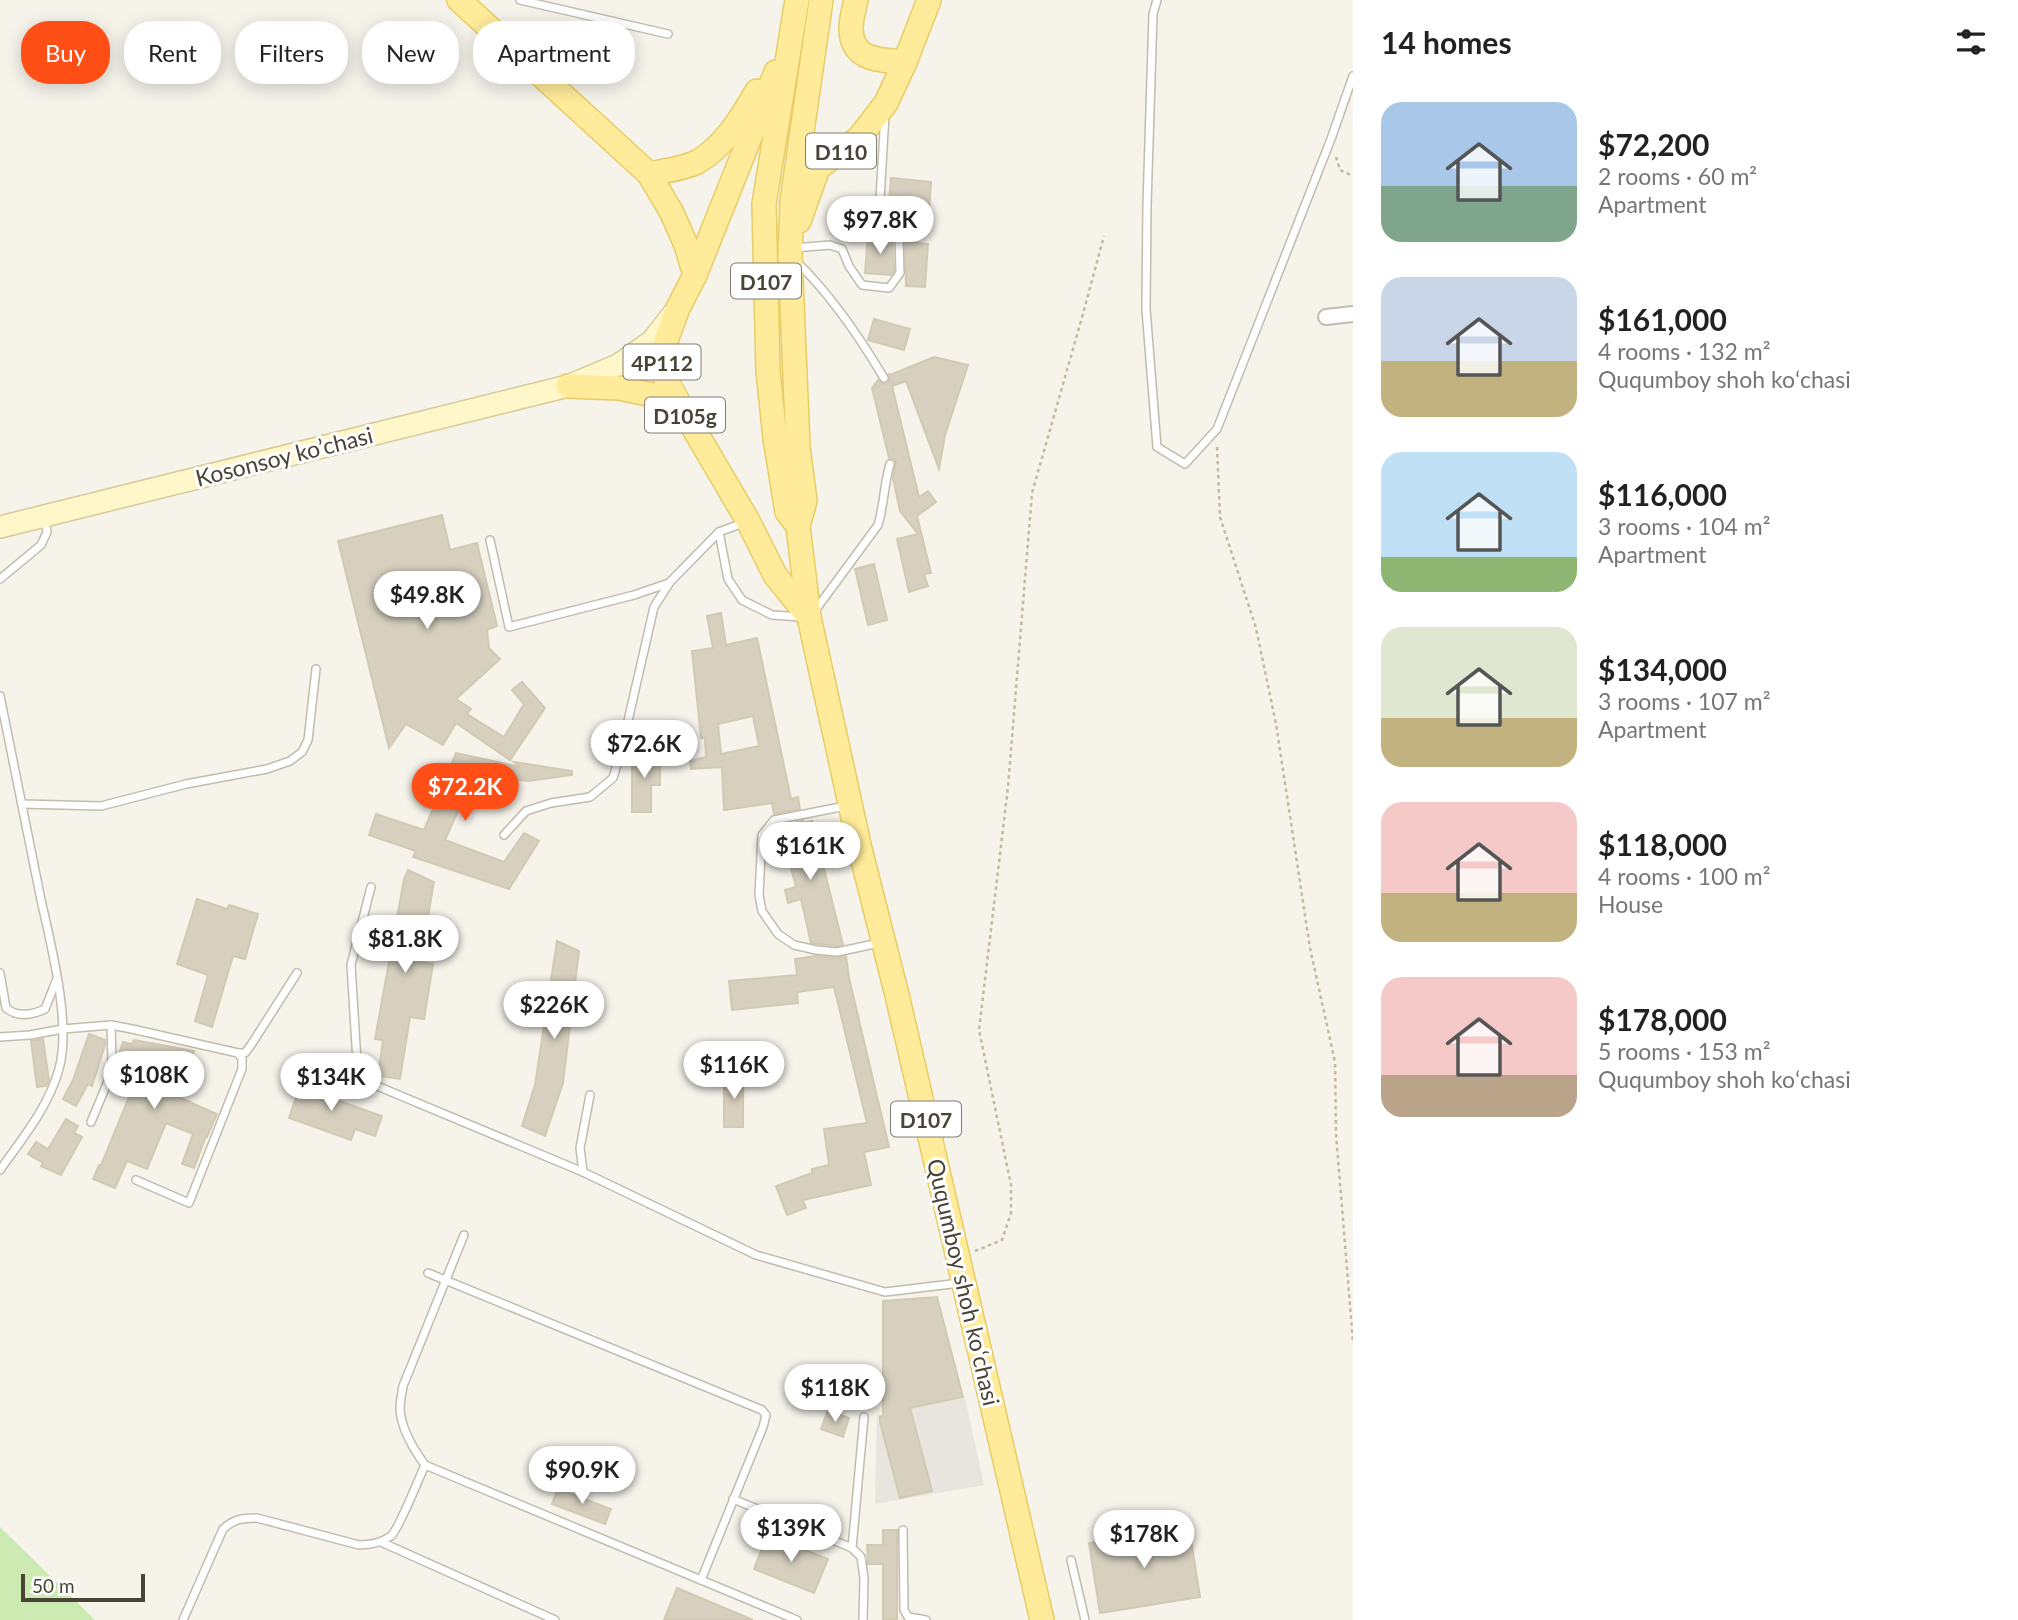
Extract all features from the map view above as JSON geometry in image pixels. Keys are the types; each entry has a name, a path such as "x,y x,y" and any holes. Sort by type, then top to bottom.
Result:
{"main road":[{"path":"459,0 649,174 672,213 695,275"},
{"name":"D107","path":"797,0 764,204 768,371 779,472 797,521 809,617"},
{"name":"D107","path":"797,521 805,500 797,447 790,250 792,201 821,0"},
{"path":"856,0 851,28 858,51 876,60 905,62"},
{"name":"D110","path":"790,250 818,168 859,138 886,103 929,0"},
{"path":"649,174 695,163 715,149 743,114 791,33"},
{"path":"678,308 695,275 791,33"},
{"name":"D105g","path":"568,386 618,365 652,341 678,308"},
{"name":"4P112","path":"678,308 664,346 661,365 666,380 684,412"},
{"name":"D105g","path":"568,386 619,388 653,395 684,412 748,521 775,575 809,617"},
{"name":"Kosonsoy ko’chasi","path":"0,527 568,386"},
{"path":"748,521 797,521"},
{"name":"Ququmboy shoh koʻchasi","path":"809,617 850,805 964,1283 1040,1619"}],"street":[{"path":"1326,317 1353,314"}],"lane":[{"path":"520,0 668,34"},
{"path":"1157,0 1152,28 1146,309 1157,447 1185,464 1217,429 1331,139 1353,76"},
{"path":"790,250 830,245 842,248 849,266 862,285 889,288 900,273 899,238 880,199 886,103"},
{"path":"790,250 864,344 884,378"},
{"path":"719,532 728,579 742,600 772,614 809,617 878,525 882,512 884,482 890,464"},
{"path":"0,579 41,545 47,532 45,516"},
{"path":"504,835 526,811 551,803 590,797 613,778 654,607 670,582 719,532 748,521"},
{"path":"490,540 509,626 634,595 670,582"},
{"path":"22,804 101,806 267,769 290,761 302,752 308,740 316,669"},
{"path":"0,696 57,978 63,1029 59,1068 46,1099 22,1140 0,1170"},
{"path":"850,805 774,821 762,835 758,895 762,911 778,934 794,945 837,952 883,942"},
{"path":"371,887 351,965 358,1078 583,1172 756,1255 885,1292 964,1283"},
{"path":"0,973 6,1008 18,1014 34,1014 45,1010 57,978"},
{"path":"0,1037 111,1025 245,1053 297,973"},
{"path":"91,1122 110,1080 111,1025"},
{"path":"136,1180 189,1203 243,1069 238,1053"},
{"path":"583,1172 580,1148 590,1095"},
{"path":"464,1235 403,1386 400,1409 404,1426 415,1451 425,1465 797,1620"},
{"path":"428,1273 762,1410 766,1415 763,1427 701,1580"},
{"path":"852,1548 864,1417"},
{"path":"183,1620 223,1529 231,1522 241,1518 257,1518 359,1545 381,1542 393,1534 425,1465"},
{"path":"733,1500 852,1548 861,1557 864,1578 863,1620"},
{"path":"903,1530 904,1610 908,1617 926,1620"},
{"path":"381,1542 555,1620"},
{"path":"1071,1560 1085,1620"}],"path":[{"path":"1331,139 1340,170 1353,176"},
{"path":"958,1258 1002,1240 1011,1213 1011,1185 979,1030 1009,787 1032,493 1104,236"},
{"path":"1217,429 1220,517 1256,628 1276,724 1310,948 1335,1062 1336,1134 1353,1342"}],"shaded area":[{"path":"965,1398 984,1485 875,1504 877,1415"}],"green space":[{"path":"0,1527 95,1620 0,1620"}],"building":[{"path":"891,178 931,182 929,212 892,209 889,203"},
{"path":"868,235 892,237 894,271 891,275 865,273"},
{"path":"905,242 928,244 925,287 906,286"},
{"path":"874,319 910,329 904,350 868,340"},
{"path":"934,357 968,365 945,435 939,469 906,381 892,386 919,497 928,491 936,502 917,516 931,573 924,574 928,586 909,592 897,539 918,534 900,511 893,478 896,463 889,458 872,388 878,380 882,384 888,383 889,373 890,375"},
{"path":"442,515 450,550 477,543 497,626 487,630 489,648 500,659 456,699 471,709 467,714 504,737 524,704 512,690 522,682 545,708 510,760 456,723 443,745 406,724 389,748 338,541"},
{"path":"874,564 887,620 868,625 855,569"},
{"path":"721,613 726,645 757,638 791,799 798,797 800,809 774,814 772,803 724,810 722,767 691,769 690,761 706,757 705,738 701,738 692,651 713,648 707,616","holes":["753,716 759,746 721,754 718,724"]},
{"path":"456,753 520,767 514,762 572,771 572,775 528,781 474,775 445,840 504,862 524,833 539,841 509,889 413,857 416,851 369,835 376,814 424,830"},
{"path":"632,754 658,754 657,759 660,759 660,785 651,785 651,812 632,812"},
{"path":"812,821 843,945 811,943 801,899 788,903 785,890 796,887 787,853 782,854 776,827"},
{"path":"408,870 434,882 420,962 433,964 424,1019 410,1017 400,1079 378,1076 383,1040 375,1039 404,879"},
{"path":"197,899 227,909 229,905 258,914 245,959 233,956 212,1027 195,1021 208,975 177,964"},
{"path":"557,941 579,951 563,1083 545,1136 522,1126 535,1085"},
{"path":"846,956 889,1147 864,1152 871,1185 803,1200 806,1208 787,1215 776,1186 812,1173 812,1169 829,1165 824,1129 867,1123 834,987 797,992 798,1003 732,1010 729,981 797,975 795,959"},
{"path":"89,1034 105,1040 105,1045 92,1086 88,1084 76,1106 63,1099 73,1080"},
{"path":"43,1039 49,1080 46,1086 37,1087 31,1041"},
{"path":"134,1040 194,1051 176,1096 217,1114 194,1168 182,1164 193,1134 166,1123 147,1169 127,1161 115,1188 93,1179 142,1066 118,1057 123,1042 132,1044"},
{"path":"304,1074 319,1079 314,1092 382,1116 375,1136 355,1129 351,1140 289,1118"},
{"path":"724,1075 743,1075 743,1127 724,1127"},
{"path":"66,1119 78,1126 74,1133 82,1137 61,1175 41,1166 43,1163 28,1154 36,1142 48,1149"},
{"path":"937,1297 963,1397 910,1408 932,1491 900,1498 880,1422 880,1417 883,1416 883,1301"},
{"path":"828,1410 849,1418 843,1437 821,1429"},
{"path":"558,1489 611,1509 605,1524 552,1504"},
{"path":"1189,1527 1200,1597 1100,1613 1089,1543"},
{"path":"883,1530 897,1530 897,1619 883,1619 883,1564 868,1564 867,1545 883,1545"},
{"path":"767,1535 828,1559 814,1593 754,1569"},
{"path":"677,1588 753,1620 664,1620"}]}
